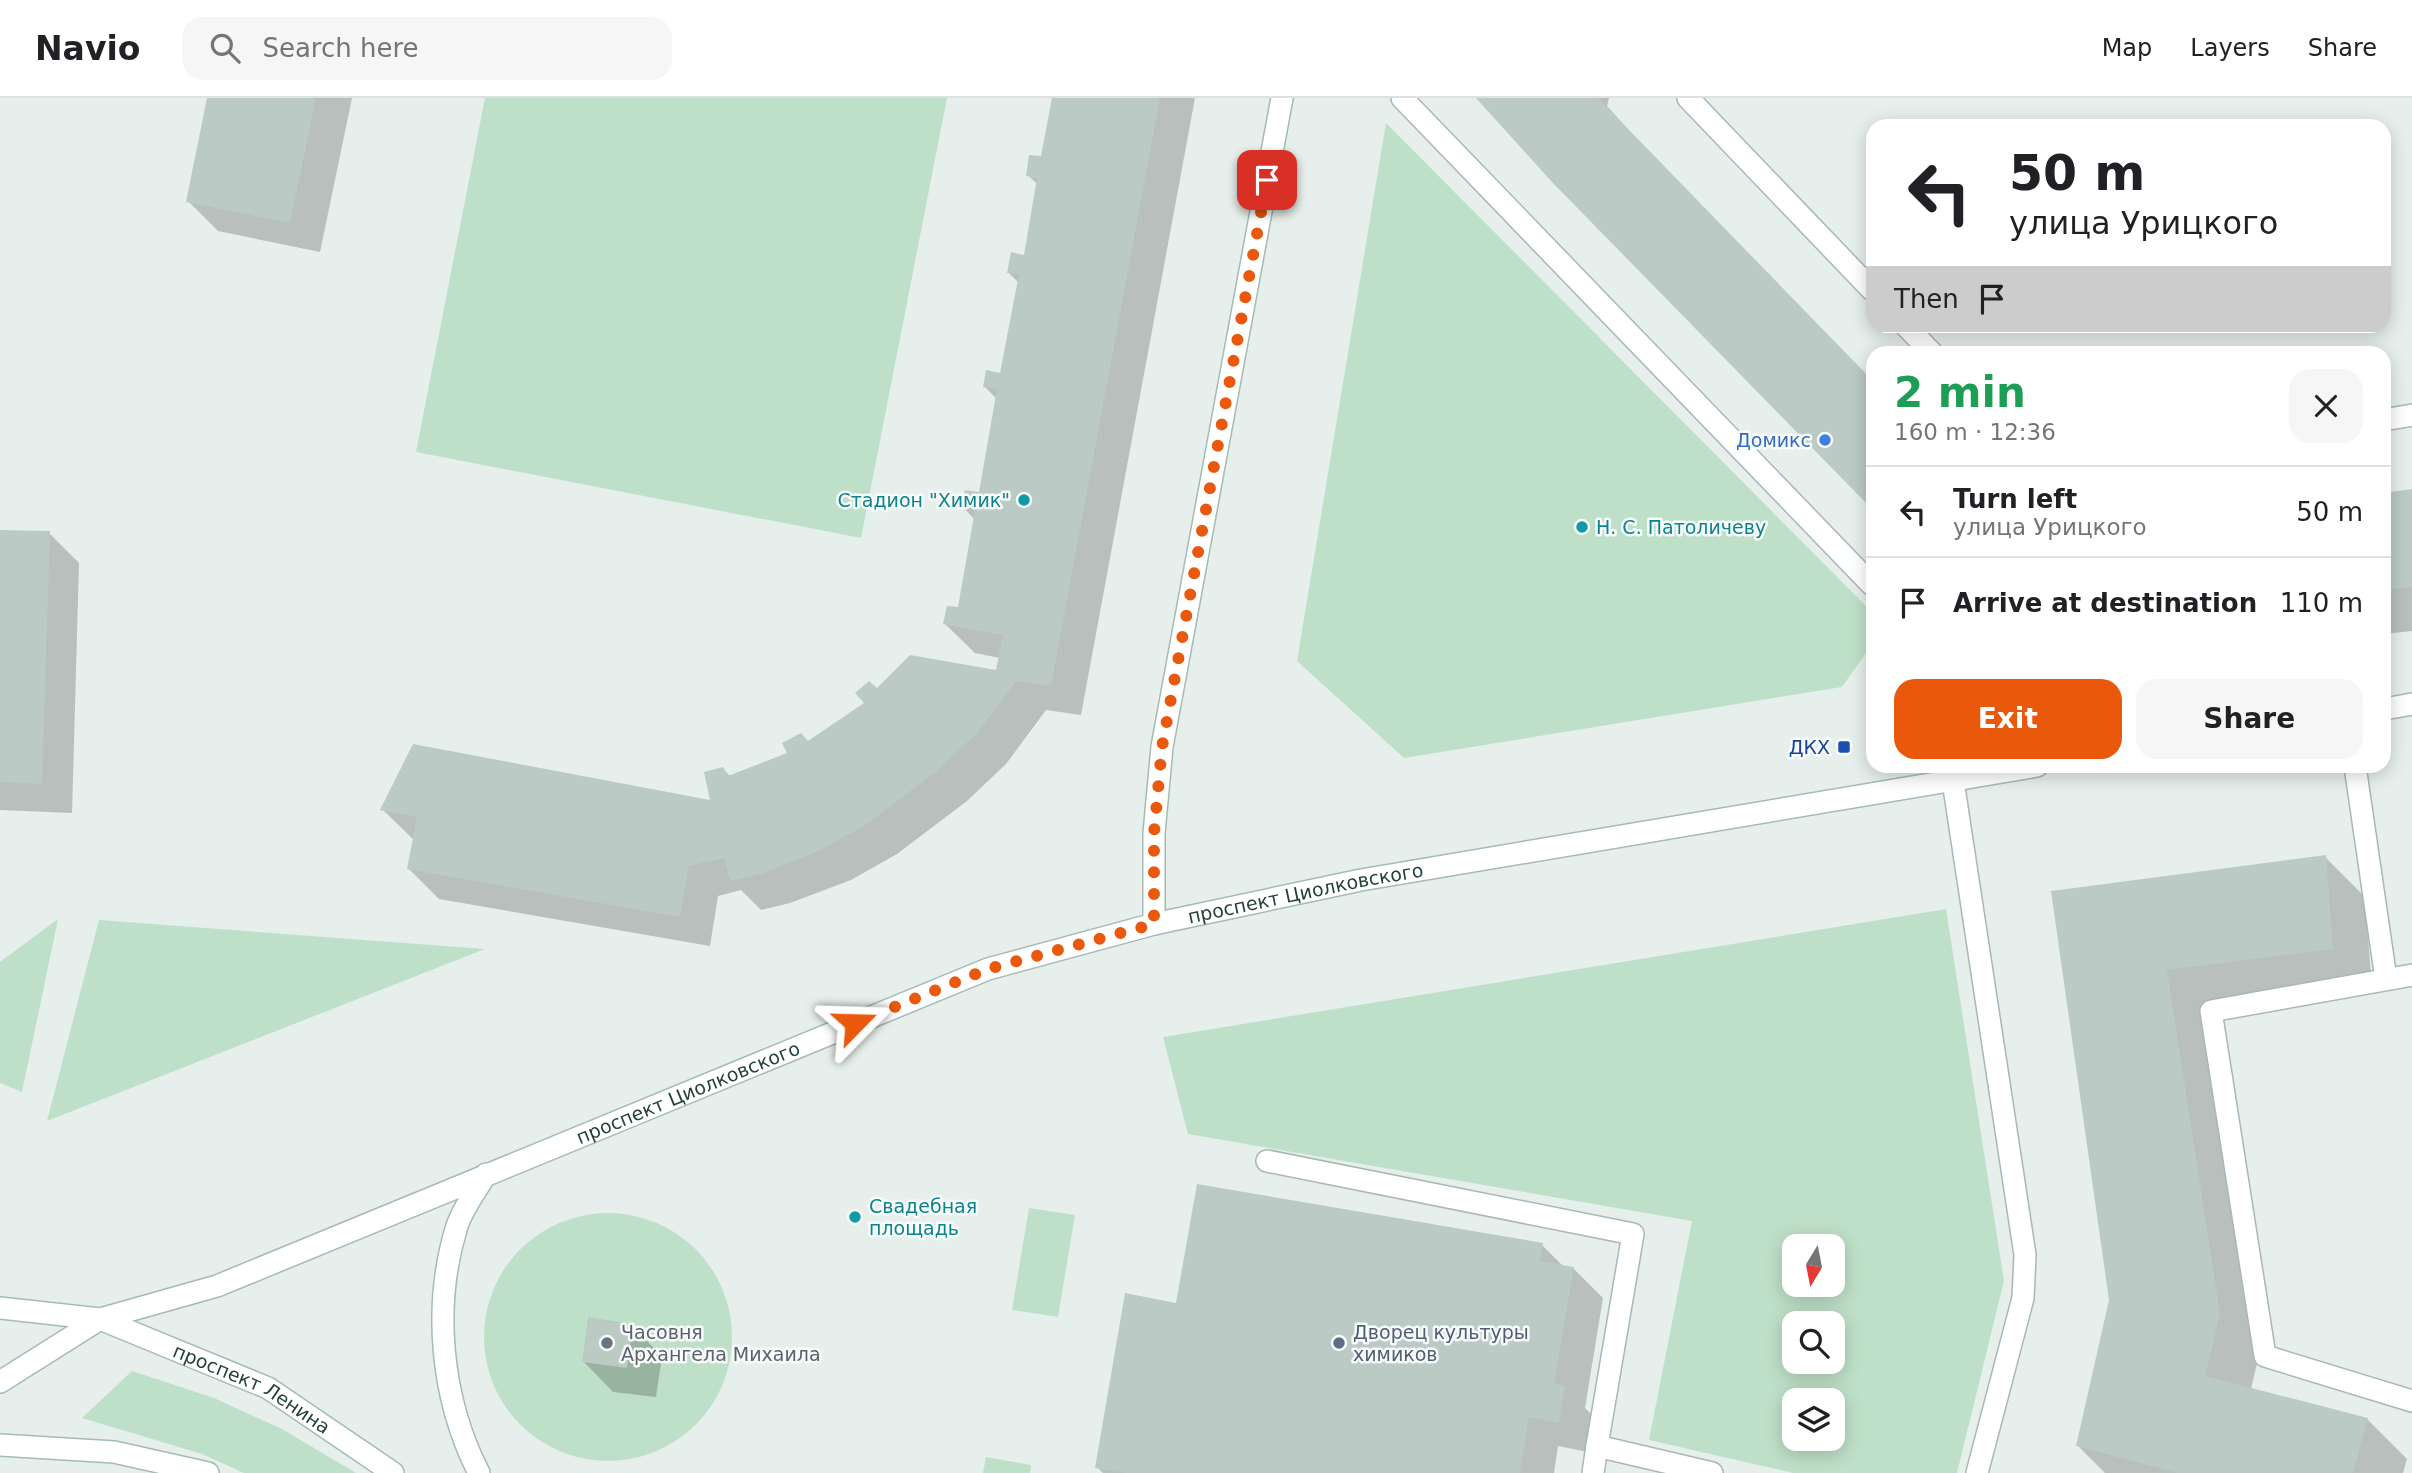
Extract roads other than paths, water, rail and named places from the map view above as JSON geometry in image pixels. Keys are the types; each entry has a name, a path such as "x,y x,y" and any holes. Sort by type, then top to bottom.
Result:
{"main road":[{"path":"1154,924 1154,833 1162,747 1282,98"},
{"path":"1402,98 1866,579"},
{"path":"1688,98 1866,284"},
{"path":"1913,333 1925,346"},
{"path":"2391,419 2412,415"},
{"path":"2391,708 2412,704"},
{"name":"проспект Циолковского","path":"100,1319 217,1286 988,969 1154,924 1361,880 1998,773"},
{"path":"2356,773 2386,979"},
{"path":"1953,781 2025,1255 2023,1298 1977,1473"},
{"path":"2412,975 2211,1011 2265,1356 2412,1401"},
{"path":"1267,1161 1633,1234 1593,1473"},
{"path":"479,1473 465,1447 444,1362 444,1284 458,1224 486,1174"},
{"path":"0,1308 100,1319"},
{"path":"0,1382 100,1319"},
{"name":"проспект Ленина","path":"100,1319 268,1388 393,1473"},
{"path":"0,1445 114,1452 208,1473"},
{"path":"1597,1446 1712,1473"}],"place":[{"name":"Домикс","path":"1825,440"},
{"name":"Стадион \"Химик\"","path":"1024,500"},
{"name":"Н. С. Патоличеву","path":"1582,527"},
{"name":"ДКХ","path":"1844,747"},
{"name":"Свадебная площадь","path":"855,1217"},
{"name":"Часовня Архангела Михаила","path":"607,1343"},
{"name":"Дворец культуры химиков","path":"1339,1343"}]}
